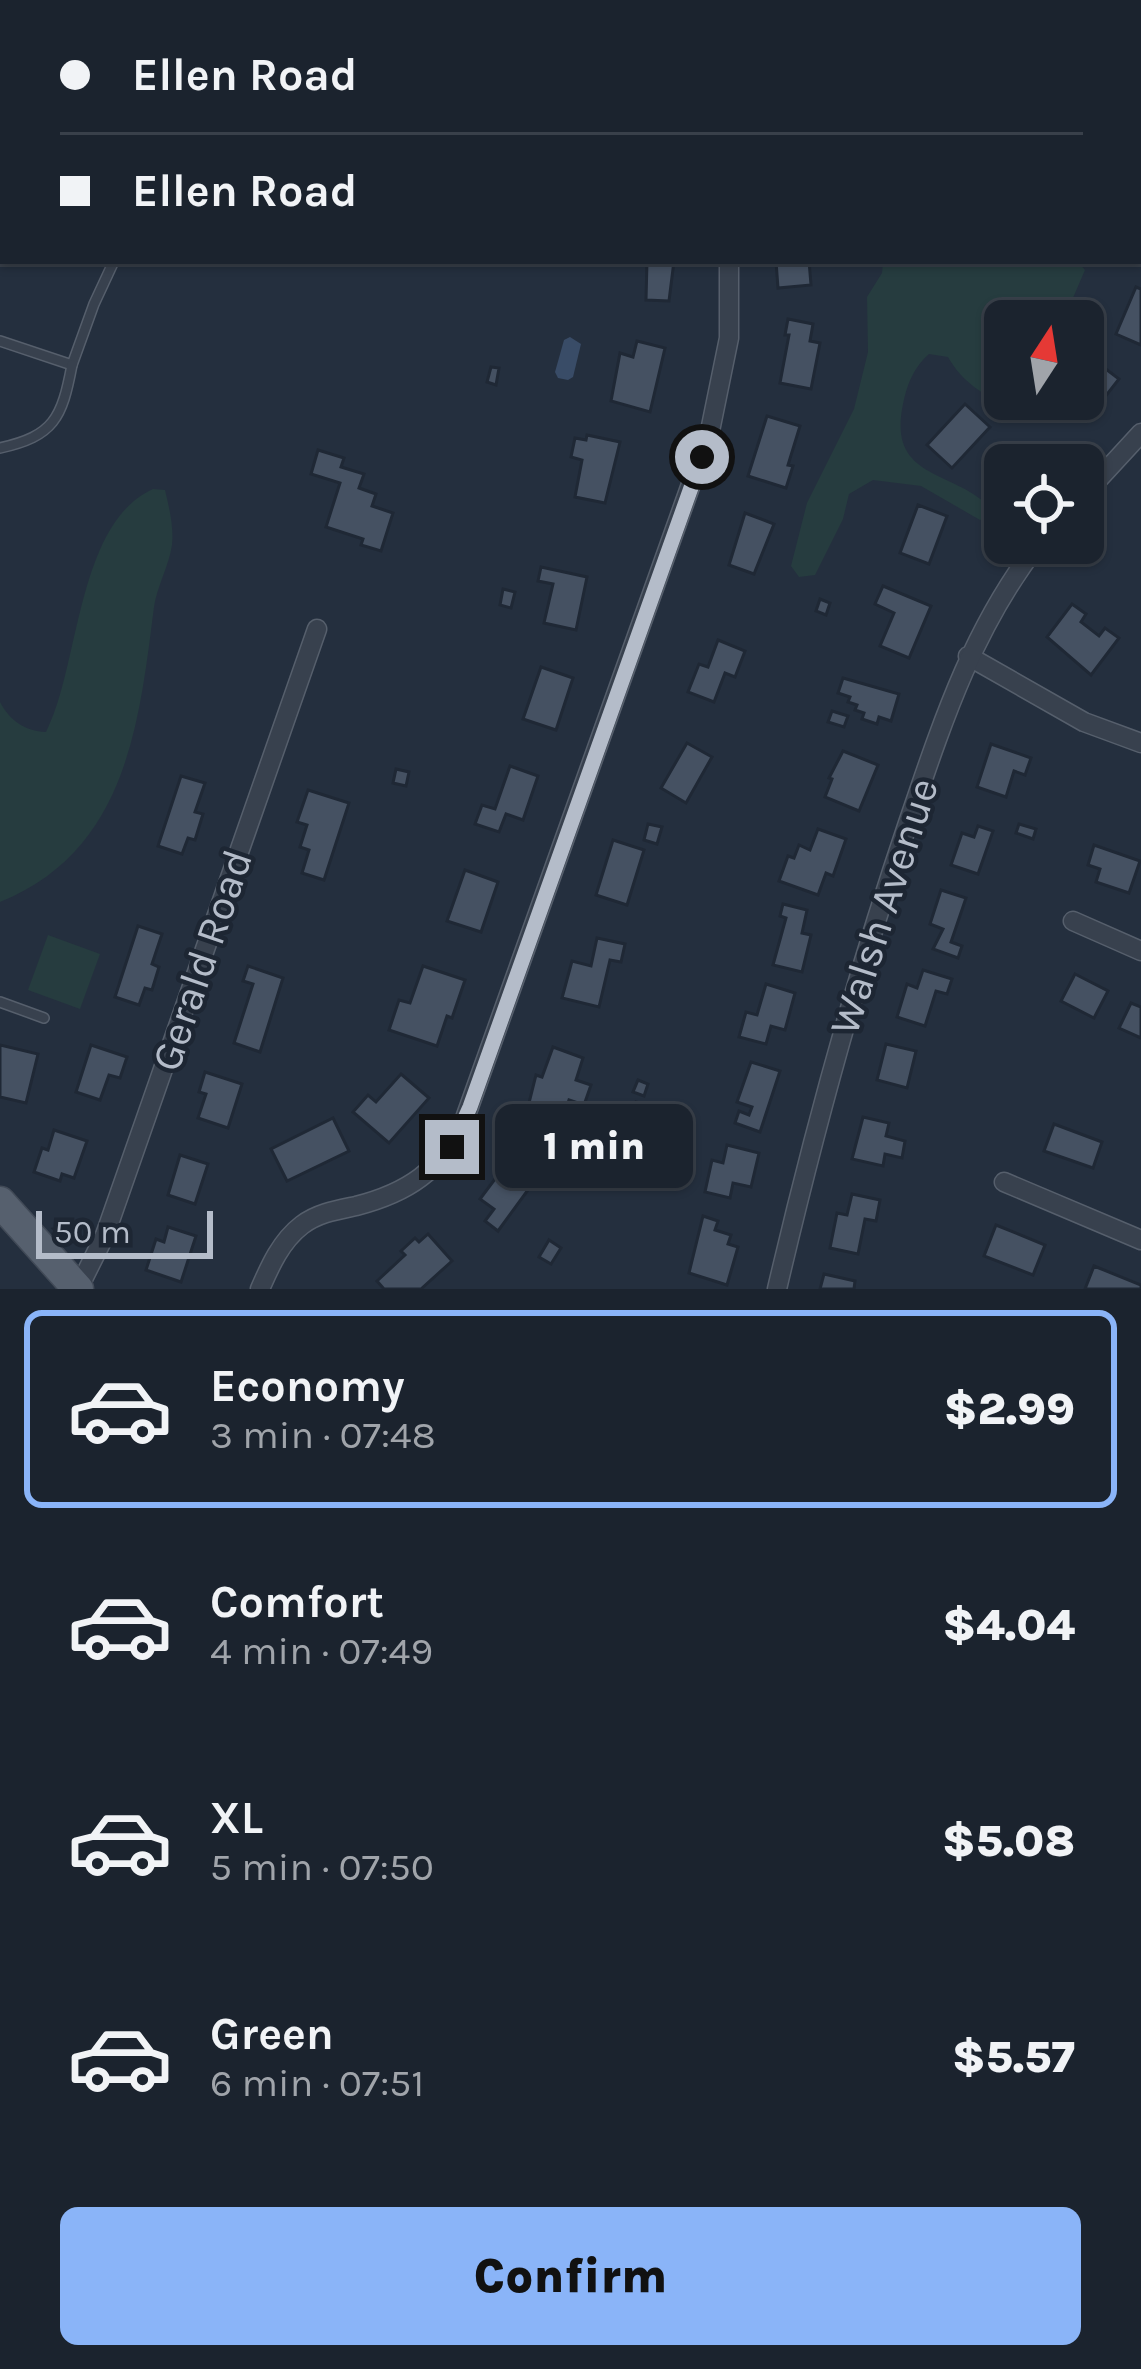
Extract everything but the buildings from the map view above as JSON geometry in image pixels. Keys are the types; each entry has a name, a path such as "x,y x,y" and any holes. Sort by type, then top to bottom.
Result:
{"main road":[{"path":"0,1202 78,1289"}],"street":[{"path":"260,1289 274,1258 302,1226 328,1212 416,1184 458,1135 702,457 729,338 728,264"},
{"path":"1104,473 1141,433"},
{"name":"Walsh Avenue","path":"777,1289 842,1028 907,826 968,656 1024,564"},
{"name":"Gerald Road","path":"78,1289 105,1234 316,629"},
{"path":"968,656 1084,722 1141,743"},
{"path":"1073,920 1141,951"},
{"path":"1004,1182 1141,1240"}],"lane":[{"path":"0,448 31,441 51,427 113,264"},
{"path":"0,340 72,365"},
{"path":"0,1002 44,1018"}],"green space":[{"path":"883,264 1080,264 1085,270 1072,300 984,300 984,393 948,357 929,354 909,383 901,429 905,447 927,470 984,502 984,519 921,486 873,480 849,494 843,519 815,575 799,577 791,566 807,503 854,409 868,352 867,297"},
{"path":"153,489 165,490 172,545 156,599 141,696 119,780 100,818 75,851 42,880 0,902 0,702 19,724 46,732 94,564 128,507"},
{"path":"48,935 100,954 80,1009 28,990"}],"water":[{"path":"570,337 581,344 573,377 568,380 555,372 564,340"}],"route":[{"path":"452,1147 702,457"}]}
